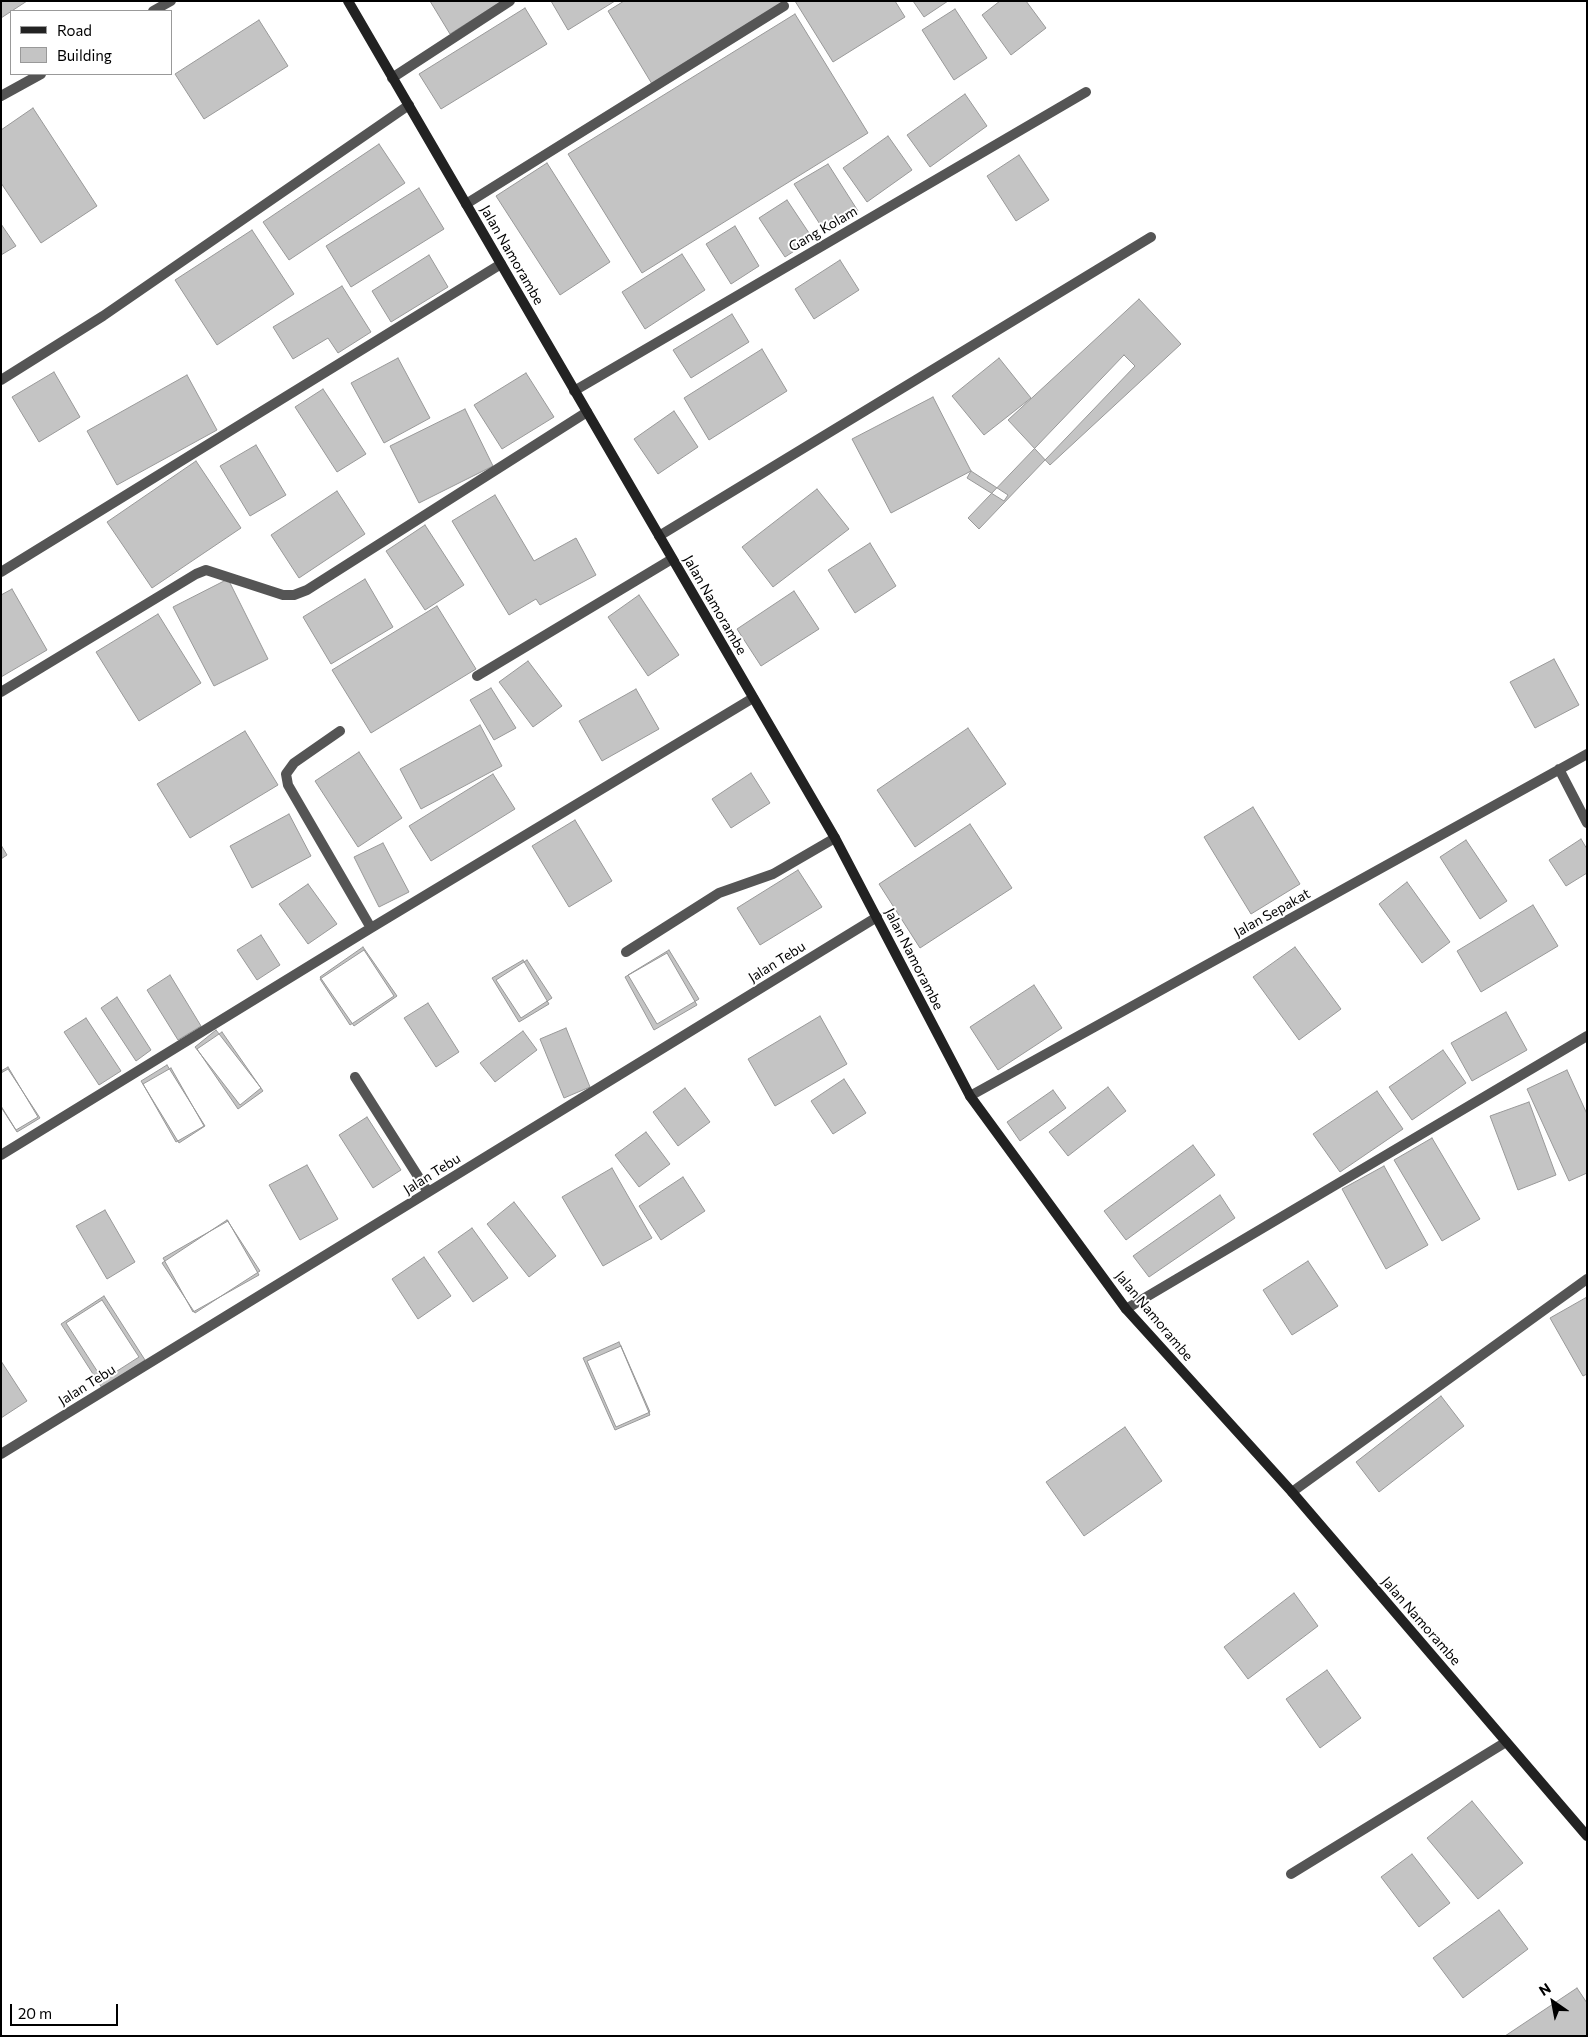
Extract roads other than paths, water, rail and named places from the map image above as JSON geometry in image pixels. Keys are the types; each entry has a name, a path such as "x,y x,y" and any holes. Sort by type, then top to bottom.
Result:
{"street":[{"path":"155,10 171,1"},
{"name":"Jalan Namorambe","path":"348,1 835,838 970,1096 1126,1309 1292,1492 1587,1836"},
{"path":"392,78 510,1"},
{"path":"466,204 784,6"},
{"path":"1,96 39,75"},
{"name":"Gang Kolam","path":"574,391 1086,92"},
{"path":"1,380 104,316 409,105"},
{"path":"659,536 1151,237"},
{"path":"1,572 501,264"},
{"path":"1,692 196,574 206,570 283,595 294,595 307,590 587,412"},
{"path":"477,676 672,559"},
{"path":"1,1155 371,928 753,698"},
{"path":"340,731 294,763 286,774 288,785 371,928"},
{"name":"Jalan Sepakat","path":"970,1096 1587,754"},
{"path":"1559,769 1587,823"},
{"path":"626,952 719,894 773,874 835,838"},
{"name":"Jalan Tebu","path":"1,1454 877,917"},
{"path":"1126,1309 1587,1036"},
{"path":"355,1077 428,1192"},
{"path":"1292,1492 1587,1279"},
{"path":"1291,1874 1506,1742"}]}
